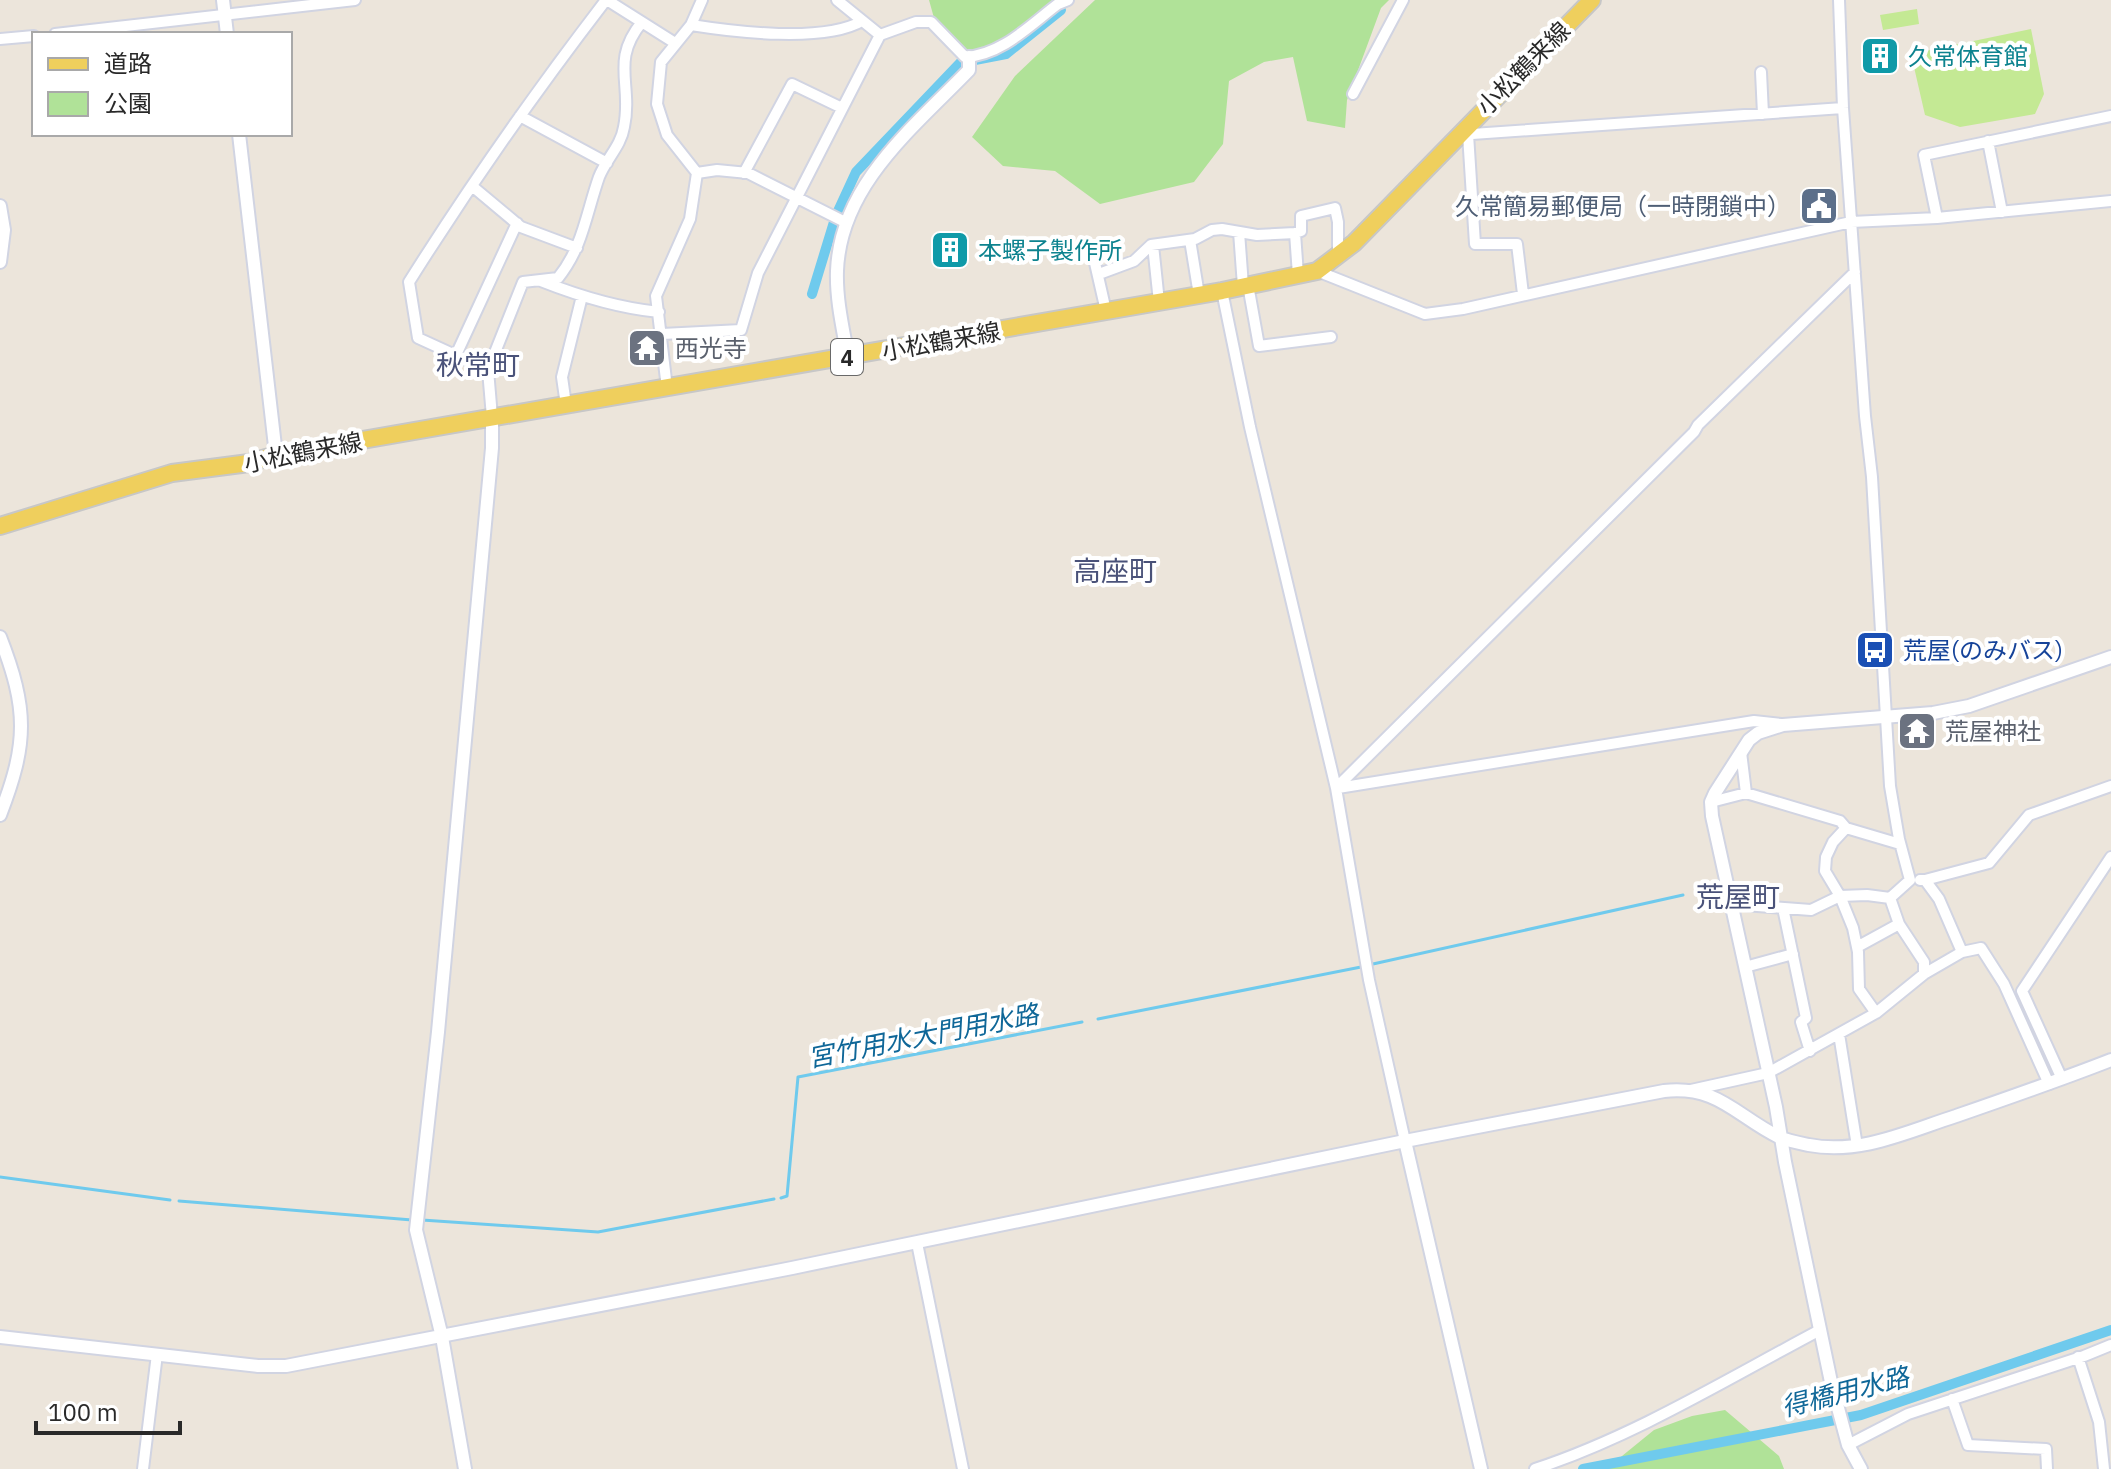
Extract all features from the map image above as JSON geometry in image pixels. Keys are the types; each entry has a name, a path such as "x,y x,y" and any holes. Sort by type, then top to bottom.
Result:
{"main road":[{"name":"小松鶴来線","path":"0,526 172,473 249,463 276,455 1222,291 1317,271 1338,258 1592,0"}],"street":[{"path":"223,0 227,32"},
{"path":"74,32 355,0"},
{"path":"488,370 418,338 409,282 520,116 606,0 675,43"},
{"path":"667,388 656,296 690,219 697,173 667,135 657,104 661,62 691,25 702,0"},
{"path":"837,0 880,35"},
{"path":"662,334 741,330 758,273 880,35 916,22 931,22 965,57 969,57 1002,48 1058,4 1068,0"},
{"path":"1353,94 1403,0"},
{"path":"1839,0 1843,108 1872,477 1890,786 1910,880"},
{"path":"691,25 730,31 822,33 848,29 862,21"},
{"path":"465,1469 442,1337 416,1230 492,448 488,370 523,282 558,278 572,260 600,173 623,133 628,110 623,68 629,38 642,22"},
{"path":"0,39 32,36"},
{"path":"848,357 837,270 854,202 879,164 969,70 969,57"},
{"path":"1761,72 1763,114"},
{"path":"744,173 792,84 842,108"},
{"path":"1523,294 1517,244 1475,244 1462,134 1843,108"},
{"path":"520,116 607,163"},
{"path":"1937,218 1924,155 2111,116"},
{"path":"239,136 276,455"},
{"path":"1988,141 2002,212"},
{"path":"697,173 717,170 744,173 797,196 847,223"},
{"path":"472,186 517,223 577,248"},
{"path":"1317,271 1425,314 1463,309 1851,222 1937,218 2111,201"},
{"path":"0,206 4,230 0,262"},
{"path":"1099,274 1134,261 1153,245 1190,240 1222,229 1257,235 1295,233 1301,231 1301,216 1335,208 1338,258"},
{"path":"456,355 517,223"},
{"path":"1239,232 1246,286 1259,346 1331,337"},
{"path":"1295,233 1298,275"},
{"path":"1190,240 1199,295"},
{"path":"1153,245 1159,302"},
{"path":"1092,250 1106,311"},
{"path":"1336,788 1855,272"},
{"path":"539,280 628,309 659,312"},
{"path":"1222,291 1250,427 1336,788 1369,980 1481,1469"},
{"path":"566,405 562,377 564,363 582,296"},
{"path":"0,637 17,687 23,728 12,789 0,815"},
{"path":"1336,788 1754,721 1783,725 1933,713 1969,706 2111,657"},
{"path":"1783,725 1758,733 1749,740 1711,802 1820,1330 1843,1430 1861,1469"},
{"path":"1741,752 1746,793"},
{"path":"1731,904 1811,910 1840,896 1890,898 1910,880 1925,880 1989,863 2029,815 2111,786"},
{"path":"1711,802 1746,793 1840,821 1846,828 1900,844"},
{"path":"1846,828 1830,849 1825,871 1840,896 1853,928 1859,989 1876,1013"},
{"path":"2056,1082 2022,991 2111,857"},
{"path":"1925,880 1939,899 1962,952"},
{"path":"1890,898 1899,924 1924,962 1924,974"},
{"path":"1783,908 1806,1018 1801,1022 1810,1051"},
{"path":"1857,947 1899,924"},
{"path":"0,1337 258,1366 286,1366 442,1337 917,1243 1405,1141 1768,1073 1876,1013 1924,974 1962,952 1981,948 2004,984 2056,1082"},
{"path":"1745,967 1793,954"},
{"path":"1839,1034 1857,1146"},
{"path":"1690,1090 1708,1093 1729,1104 1781,1138 1812,1145 1857,1146 1882,1141 2056,1082 2111,1060"},
{"path":"917,1243 963,1469"},
{"path":"1535,1469 1580,1454 1633,1429 1820,1330"},
{"path":"1848,1445 1908,1414 2111,1345"},
{"path":"143,1469 157,1354"},
{"path":"2078,1357 2099,1422 2104,1469"},
{"path":"1952,1399 1968,1445 2046,1449 2047,1469"}],"green space":[{"path":"929,0 1060,0 993,49 967,52 934,18"},
{"path":"1095,0 1389,0 1381,8 1347,100 1345,128 1307,121 1293,57 1264,62 1229,81 1223,144 1194,182 1100,204 1055,171 1003,166 972,137 1015,76"},
{"path":"1917,9 1919,24 1883,30 1880,15"},
{"path":"2031,29 2044,94 2035,114 1960,127 1925,115 1911,54"},
{"path":"1725,1410 1779,1456 1784,1469 1606,1469 1654,1430 1692,1416"}],"waterway":[{"path":"975,60 1006,54 1061,10"},
{"path":"838,211 856,172 961,62"},
{"path":"812,294 834,222"},
{"name":"宮竹用水大門用水路","path":"1373,964 1683,895"},
{"name":"宮竹用水大門用水路","path":"1098,1019 1361,967"},
{"name":"宮竹用水大門用水路","path":"781,1198 787,1196 798,1077 1082,1022"},
{"name":"宮竹用水大門用水路","path":"0,1177 170,1200"},
{"name":"宮竹用水大門用水路","path":"422,1220 598,1232 774,1199"},
{"name":"宮竹用水大門用水路","path":"179,1201 412,1220"},
{"name":"得橋用水路","path":"1583,1469 1861,1415 2111,1330"}],"place":[{"name":"久常体育館","path":"1880,56"},
{"name":"久常簡易郵便局（一時閉鎖中）","path":"1819,206"},
{"name":"本螺子製作所","path":"950,250"},
{"name":"西光寺","path":"647,348"},
{"name":"荒屋(のみバス)","path":"1875,650"},
{"name":"荒屋神社","path":"1917,731"}],"district":[{"name":"秋常町","path":"478,364"},
{"name":"高座町","path":"1115,570"},
{"name":"荒屋町","path":"1738,896"}]}
